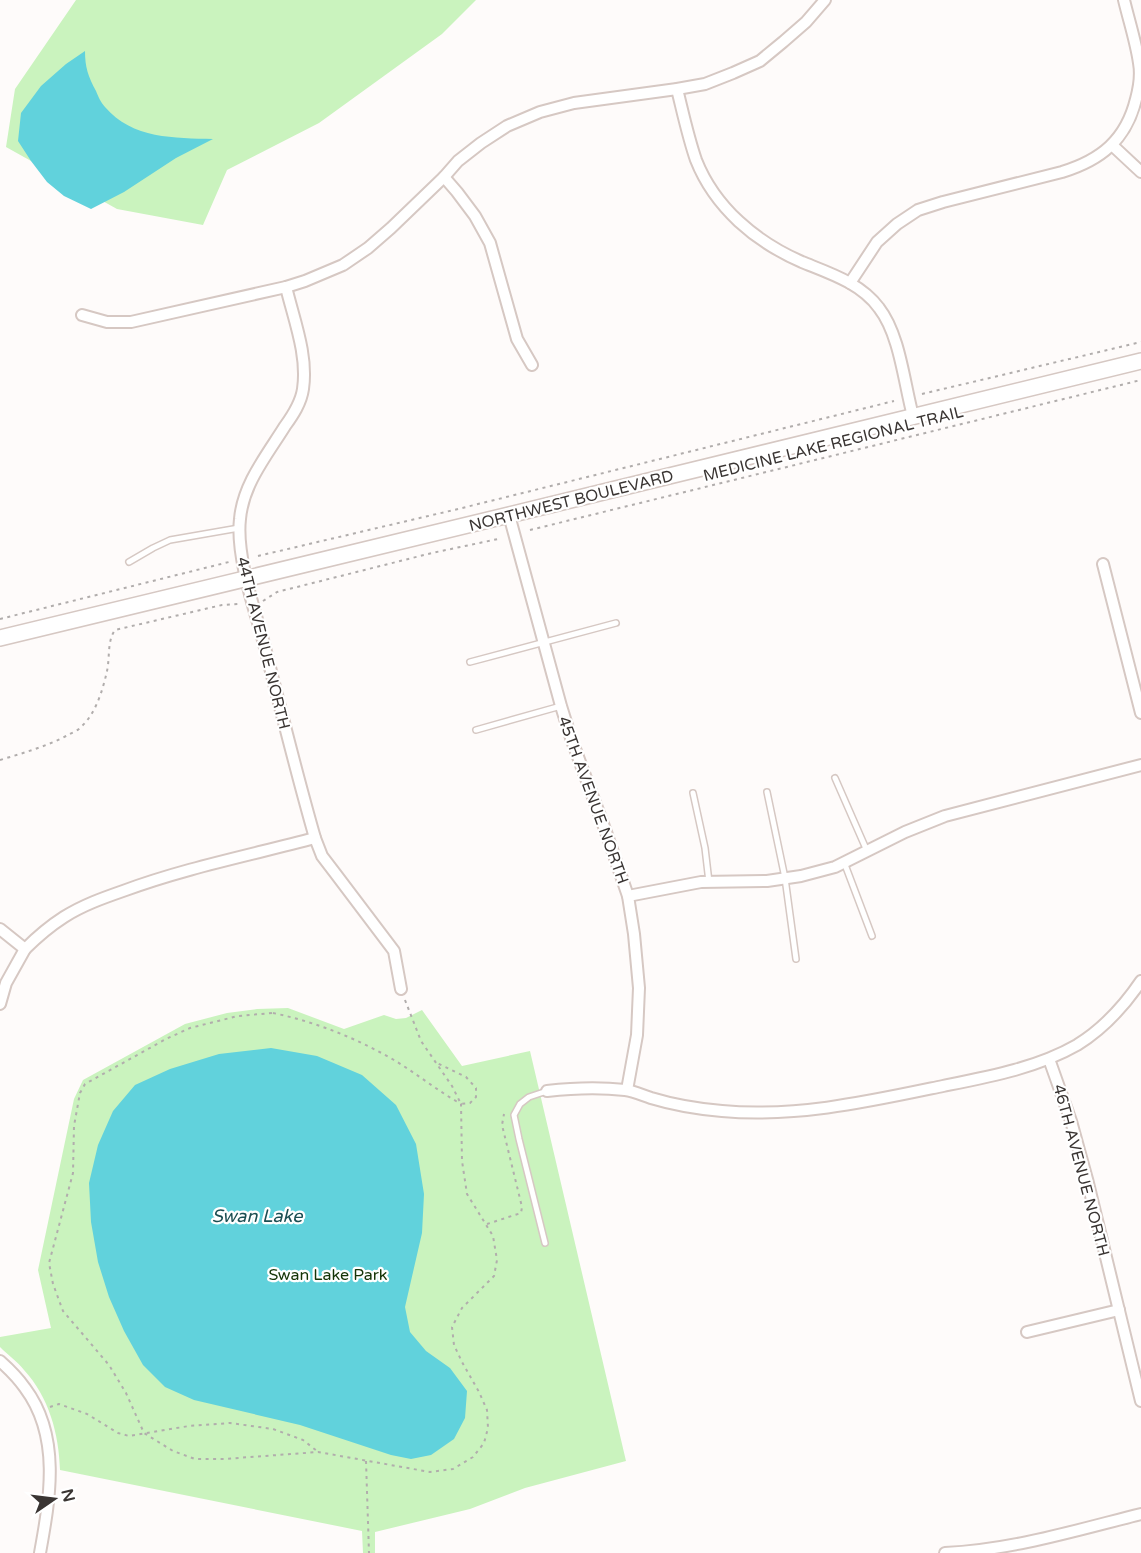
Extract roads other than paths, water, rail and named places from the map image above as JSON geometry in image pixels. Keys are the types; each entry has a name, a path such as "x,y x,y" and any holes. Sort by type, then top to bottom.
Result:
{"main road":[{"name":"NORTHWEST BOULEVARD","path":"0,638 1141,361"}],"street":[{"path":"82,315 107,321 131,322 314,278 343,265 368,248 458,161 507,126 540,112 574,103 705,84 760,61 806,22 825,0"},
{"path":"850,283 877,242 897,224 918,210 1081,166 1112,145 1124,131 1133,112 1138,92 1140,64 1124,0"},
{"path":"677,89 697,162 727,211 749,231 772,247 850,283 865,293 879,308 892,330 913,416"},
{"path":"1112,145 1141,172"},
{"path":"444,177 475,216 490,243 517,339 532,364"},
{"name":"44TH AVENUE NORTH","path":"286,286 302,349 303,391 297,408 249,483 243,500 239,538 247,579 315,838 322,856 394,951 401,989"},
{"name":"45TH AVENUE NORTH","path":"510,515 561,706 628,896 639,988 637,1035 627,1090"},
{"path":"1103,564 1141,713"},
{"path":"628,896 673,886 709,882 767,881 801,876 835,867 905,832 945,816 1141,765"},
{"path":"0,1004 6,983 25,948 43,931 92,902 181,873 315,838"},
{"path":"0,929 25,948"},
{"path":"547,1091 587,1088 627,1090 682,1106 724,1111 765,1112 807,1110 896,1096 956,1084 1049,1059 1078,1044 1104,1024 1127,1001 1141,981"},
{"name":"46TH AVENUE NORTH","path":"1049,1059 1071,1121 1141,1401"},
{"path":"1027,1332 1119,1310"},
{"path":"0,1361 26,1388 39,1411 47,1436 50,1494 40,1553"},
{"path":"945,1553 1011,1546 1141,1514"}],"lane":[{"path":"129,562 170,540 239,528"},
{"path":"470,662 616,623"},
{"path":"476,730 561,706"},
{"path":"835,778 867,851"},
{"path":"766,792 785,879 796,958"},
{"path":"693,793 705,848 709,882"},
{"path":"844,862 872,936"},
{"path":"545,1243 514,1115 520,1104 530,1097 547,1091"}],"water":[{"path":"85,51 86,67 91,81 102,104 116,118 141,131 155,135 213,139 176,158 124,192 91,209 64,196 47,182 18,141 21,113 41,86"},
{"name":"Swan Lake","path":"271,1048 317,1056 362,1075 396,1105 416,1144 424,1194 422,1233 405,1307 410,1332 426,1351 450,1368 467,1391 465,1418 454,1439 431,1455 411,1459 391,1455 300,1425 194,1400 165,1387 143,1365 109,1297 98,1262 91,1222 89,1183 98,1145 113,1111 135,1085 170,1069 219,1054"}],"park label":[{"name":"Swan Lake Park","path":"328,1274"}]}
